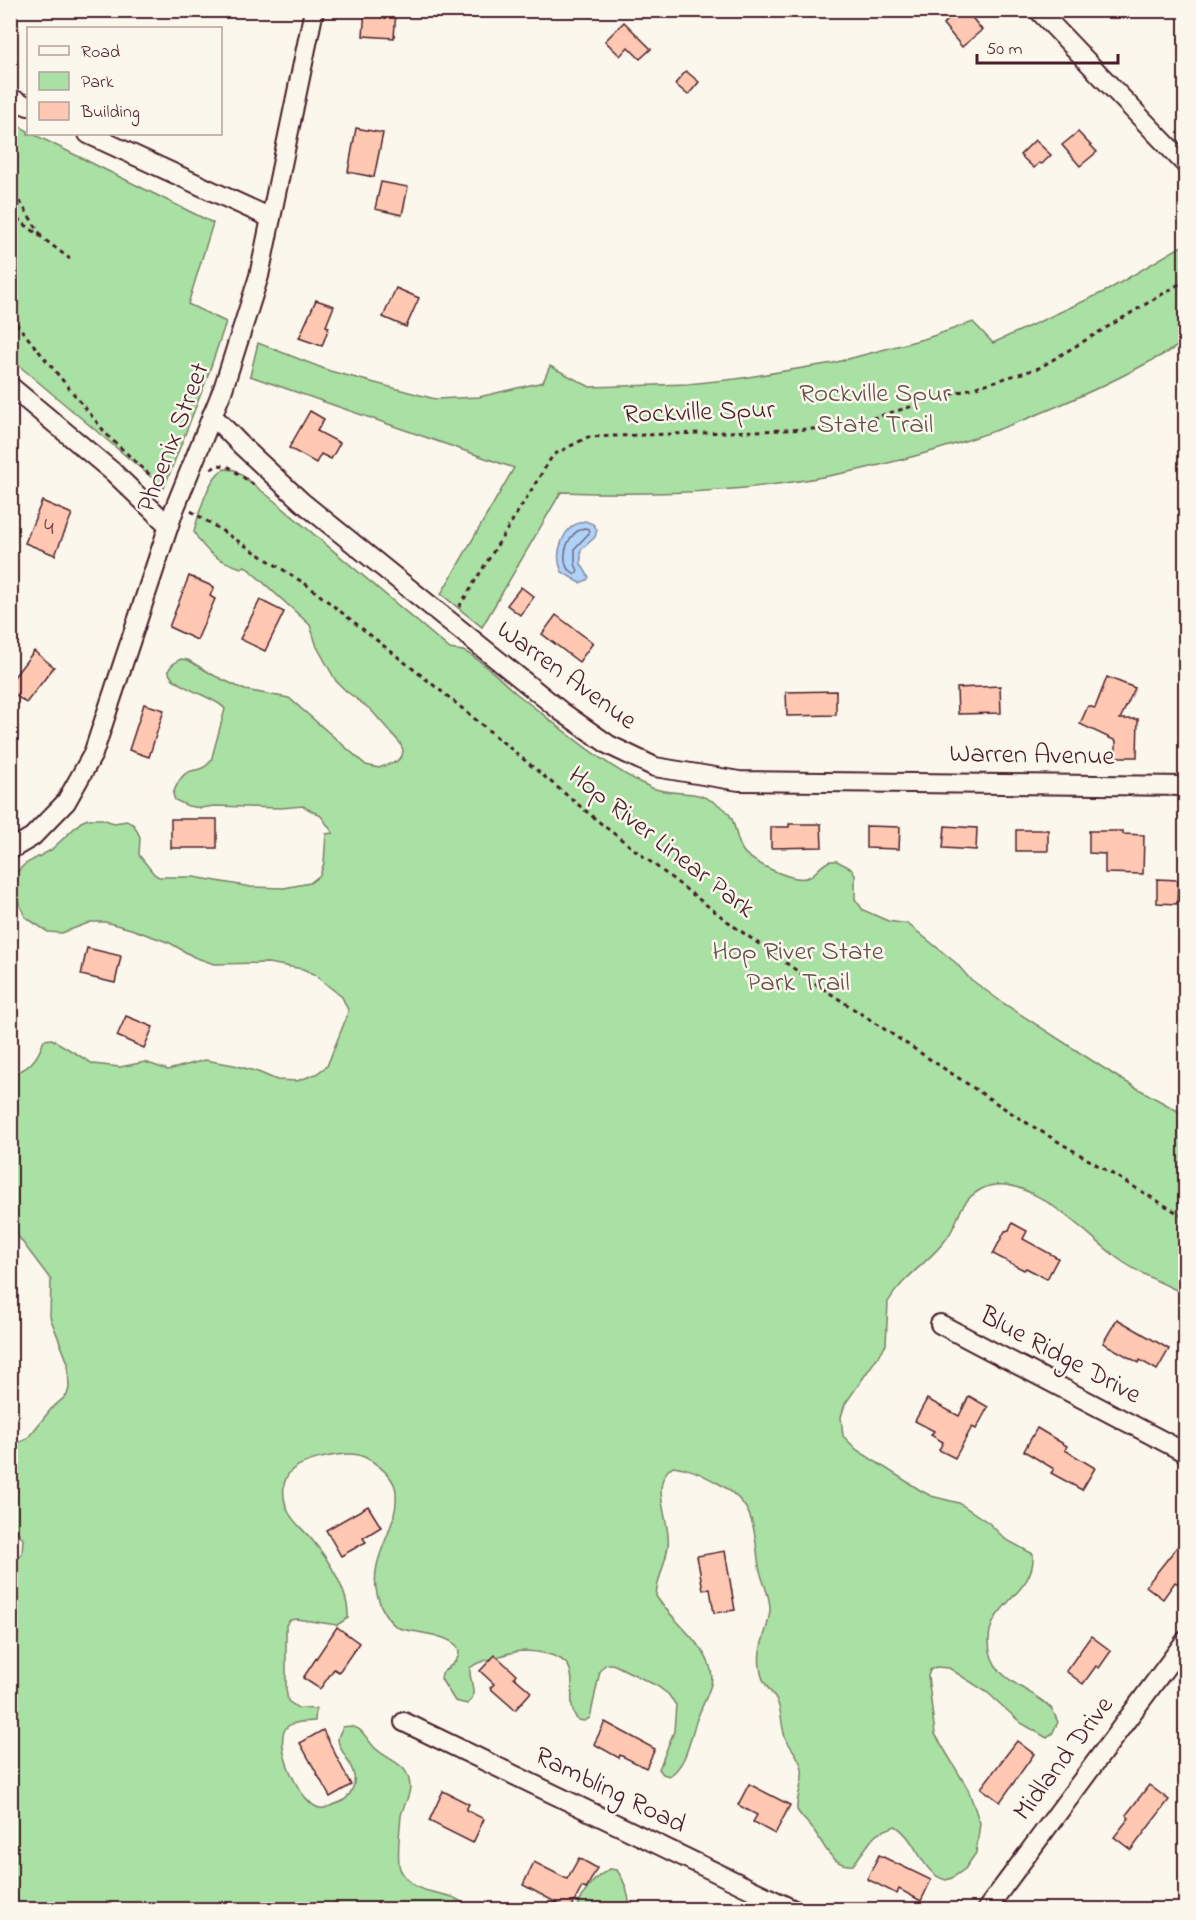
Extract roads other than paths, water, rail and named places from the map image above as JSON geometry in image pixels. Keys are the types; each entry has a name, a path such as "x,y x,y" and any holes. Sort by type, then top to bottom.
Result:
{"street":[{"name":"Phoenix Street","path":"10,850 32,837 66,802 93,754 169,526 213,415 259,276 314,10"},
{"path":"1038,10 1185,165"},
{"path":"10,98 27,106"},
{"path":"90,135 271,218"},
{"path":"10,386 113,472 169,526"},
{"name":"Warren Avenue","path":"213,415 266,470 302,502 562,712 609,745 655,767 739,781 1185,786"},
{"name":"Blue Ridge Drive","path":"940,1324 1185,1453"},
{"name":"Midland Drive","path":"986,1910 1185,1640"},
{"name":"Rambling Road","path":"404,1722 794,1910"}],"water":[{"path":"585,521 593,524 597,530 595,537 581,550 581,564 589,577 580,583 562,572 559,557 566,534 571,528"}],"park label":[{"name":"Rockville Spur State Trail","path":"875,410"},
{"name":"Hop River State Park Trail","path":"798,968"}]}
